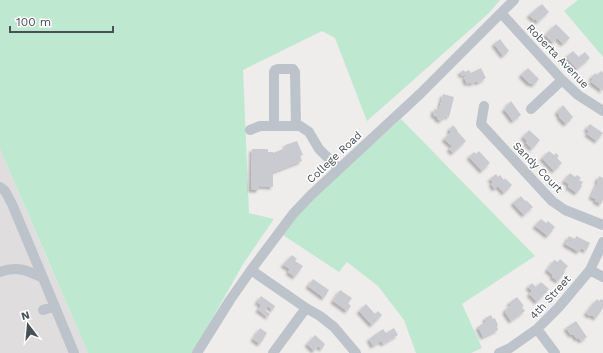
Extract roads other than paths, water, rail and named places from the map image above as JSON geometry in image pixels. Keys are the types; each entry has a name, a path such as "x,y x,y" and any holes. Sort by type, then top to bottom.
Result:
{"street":[{"name":"College Road","path":"197,353 230,300 293,214 311,195 420,94 514,0"},
{"name":"Roberta Avenue","path":"500,13 562,80 578,95 603,111"},
{"path":"274,126 274,72 278,68 293,69 295,72 296,126"},
{"path":"531,108 562,80"},
{"name":"Sandy Court","path":"484,106 481,124 552,201 565,210 603,224"},
{"path":"250,130 260,126 300,126 309,132 320,149 339,169"},
{"path":"0,187 5,191 12,204 74,353"},
{"name":"4th Street","path":"499,353 510,348 537,329 559,307 590,270 603,242"},
{"path":"0,272 4,270 18,269 29,271 43,278"},
{"path":"251,270 334,327 356,353"},
{"path":"590,270 603,278"},
{"path":"43,310 55,306"},
{"path":"273,353 306,308"},
{"path":"537,329 555,353"}]}
